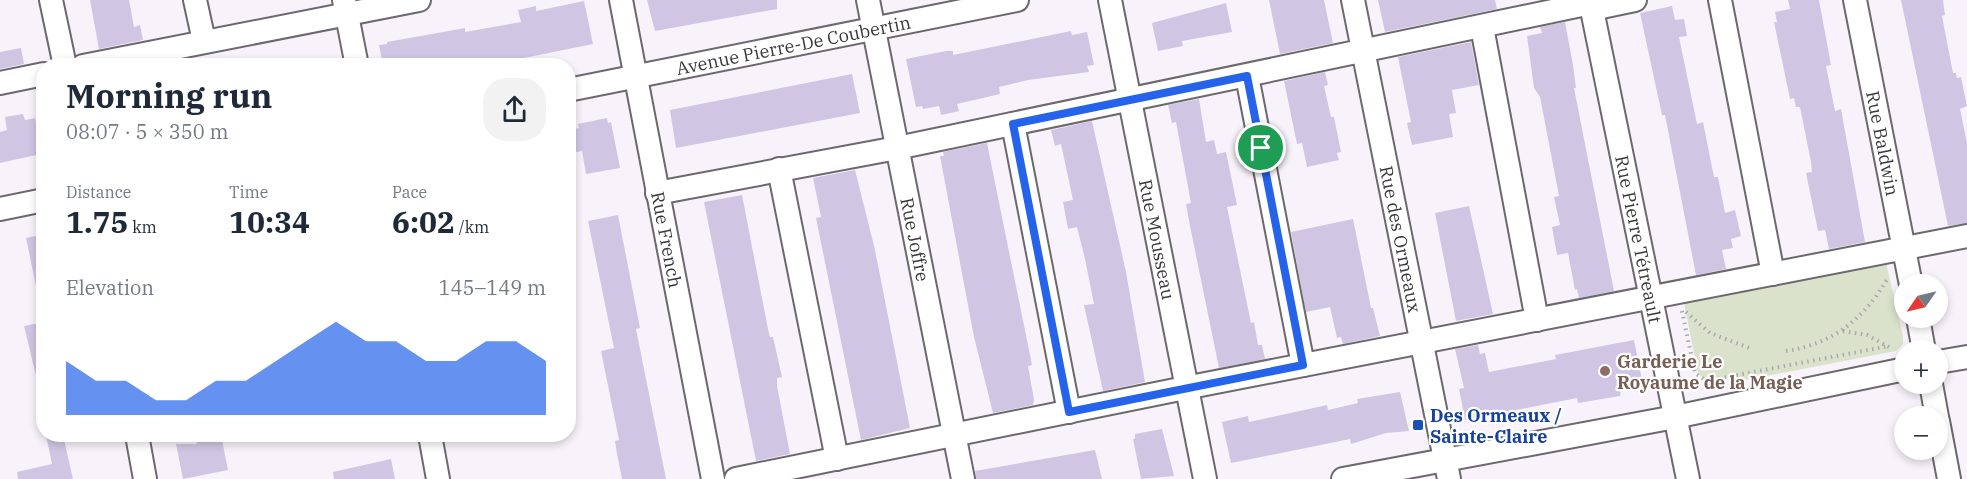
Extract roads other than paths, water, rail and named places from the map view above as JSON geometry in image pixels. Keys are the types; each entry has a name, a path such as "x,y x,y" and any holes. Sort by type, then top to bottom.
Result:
{"street":[{"path":"51,0 63,58"},
{"path":"195,0 204,41"},
{"path":"122,58 345,8 419,0"},
{"name":"Rue French","path":"621,0 713,479"},
{"name":"Rue Joffre","path":"868,0 963,479"},
{"name":"Avenue Pierre-De Coubertin","path":"576,88 1017,0"},
{"name":"Rue Mousseau","path":"1110,0 1185,388 1205,479"},
{"name":"Rue des Ormeaux","path":"1353,0 1447,468"},
{"path":"657,193 897,148 1591,4 1635,0"},
{"path":"1720,0 1773,274"},
{"name":"Rue Baldwin","path":"1855,0 1909,274"},
{"name":"Rue Pierre Tétreault","path":"1591,4 1688,479"},
{"path":"345,8 355,58"},
{"path":"1482,27 1537,320"},
{"path":"0,83 36,76"},
{"path":"1247,76 1303,365"},
{"path":"1013,124 1069,412"},
{"path":"779,170 837,459"},
{"path":"0,209 36,202"},
{"path":"736,479 1185,388 1967,236"},
{"path":"1948,361 1967,357"},
{"path":"1343,479 1447,468 1675,417 1894,363"},
{"path":"137,442 145,479"},
{"path":"431,442 438,479"},
{"path":"1946,460 1949,479"}],"place":[{"name":"Garderie Le Royaume de la Magie","path":"1605,371"},
{"name":"Des Ormeaux / Sainte-Claire","path":"1418,425"}]}
